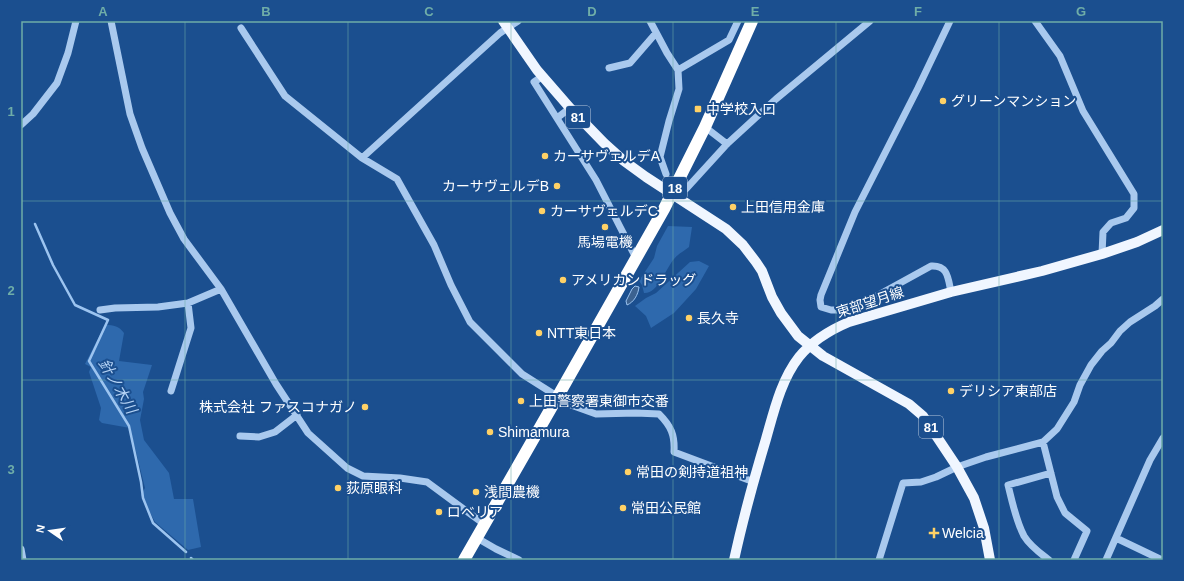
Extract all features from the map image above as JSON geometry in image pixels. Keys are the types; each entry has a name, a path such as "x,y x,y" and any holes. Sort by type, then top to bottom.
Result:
{"highway":[{"name":"18","path":"464,560 671,194 705,127 752,21"}],"main road":[{"name":"81","path":"506,25 537,70 570,108 612,151 671,194 726,229 743,246 762,271 772,297 784,319 794,332 809,346 904,401 917,410 928,422 969,488 984,528 990,560"},
{"name":"東部望月線","path":"734,560 780,391 794,364 809,346 834,329 849,322 950,292 1042,271 1102,254 1138,242 1163,230"}],"street":[{"path":"21,125 57,83 68,53 76,21"},
{"path":"111,21 130,114 142,148 170,213 184,239 220,289 276,384 308,433 347,468 364,476 400,478 427,482 484,524"},
{"path":"362,158 500,33 506,25 518,21"},
{"path":"650,21 678,70 679,89 660,157 666,174"},
{"path":"678,70 729,40 738,21"},
{"path":"686,188 727,144 776,99 870,21"},
{"path":"950,21 855,212 820,300 821,307 831,310 838,310 871,299 931,266 938,266 944,270 947,275 950,292"},
{"path":"1035,21 1060,56 1083,110 1134,194 1134,208 1126,218 1111,223 1103,232 1102,254"},
{"path":"241,28 285,96 362,158 397,179 434,244 451,285 470,322 522,374 570,405 596,414 659,414 666,421 673,435 674,452 754,482"},
{"path":"610,68 630,63 656,33"},
{"path":"543,76 534,82 596,180 636,258"},
{"path":"558,118 570,108"},
{"path":"705,127 727,144"},
{"path":"100,310 115,308 158,307 188,303 220,289"},
{"path":"879,560 903,483 921,482 986,457 1043,442 1057,429 1074,402 1080,385 1091,364 1120,331 1130,322 1163,300"},
{"path":"171,391 191,328 188,303"},
{"path":"240,436 259,437 275,432 296,415"},
{"path":"1106,560 1150,460 1163,438"},
{"path":"1043,442 1057,497 1065,513 1087,531 1074,560"},
{"path":"1049,560 1031,545 1020,527 1008,485 1050,473"},
{"path":"477,538 519,560"},
{"path":"1116,538 1162,560"},
{"path":"21,549 23,560"}],"shaded area":[{"path":"668,226 692,227 689,247 674,259 658,285 649,292 644,293 642,285 639,281 654,258 657,246"},
{"path":"699,261 709,266 696,289 674,313 651,328 646,316 635,306 656,293 690,262"},
{"path":"635,286 639,287 638,293 634,300 627,305 626,301"},
{"path":"105,325 116,326 124,333 119,361 152,365 143,392 144,399 140,420 144,440 169,473 174,499 193,499 201,547 188,550 155,522 141,495 145,488 130,428 102,423 99,420 101,408 89,372 91,367 85,364"}],"waterway":[{"name":"針ノ木川","path":"35,224 53,265 75,305 108,320 89,361 129,426 143,498 153,523 186,552"}],"place":[{"name":"グリーンマンション","path":"943,101"},
{"name":"中学校入口","path":"698,109"},
{"name":"カーサヴェルデA","path":"545,156"},
{"name":"カーサヴェルデB","path":"557,186"},
{"name":"上田信用金庫","path":"733,207"},
{"name":"カーサヴェルデC","path":"542,211"},
{"name":"馬場電機","path":"605,227"},
{"name":"アメリカンドラッグ","path":"563,280"},
{"name":"長久寺","path":"689,318"},
{"name":"NTT東日本","path":"539,333"},
{"name":"デリシア東部店","path":"951,391"},
{"name":"上田警察署東御市交番","path":"521,401"},
{"name":"株式会社 ファスコナガノ","path":"365,407"},
{"name":"Shimamura","path":"490,432"},
{"name":"常田の剣持道祖神","path":"628,472"},
{"name":"荻原眼科","path":"338,488"},
{"name":"浅間農機","path":"476,492"},
{"name":"常田公民館","path":"623,508"},
{"name":"ロベリア","path":"439,512"},
{"name":"Welcia","path":"934,533"}]}
